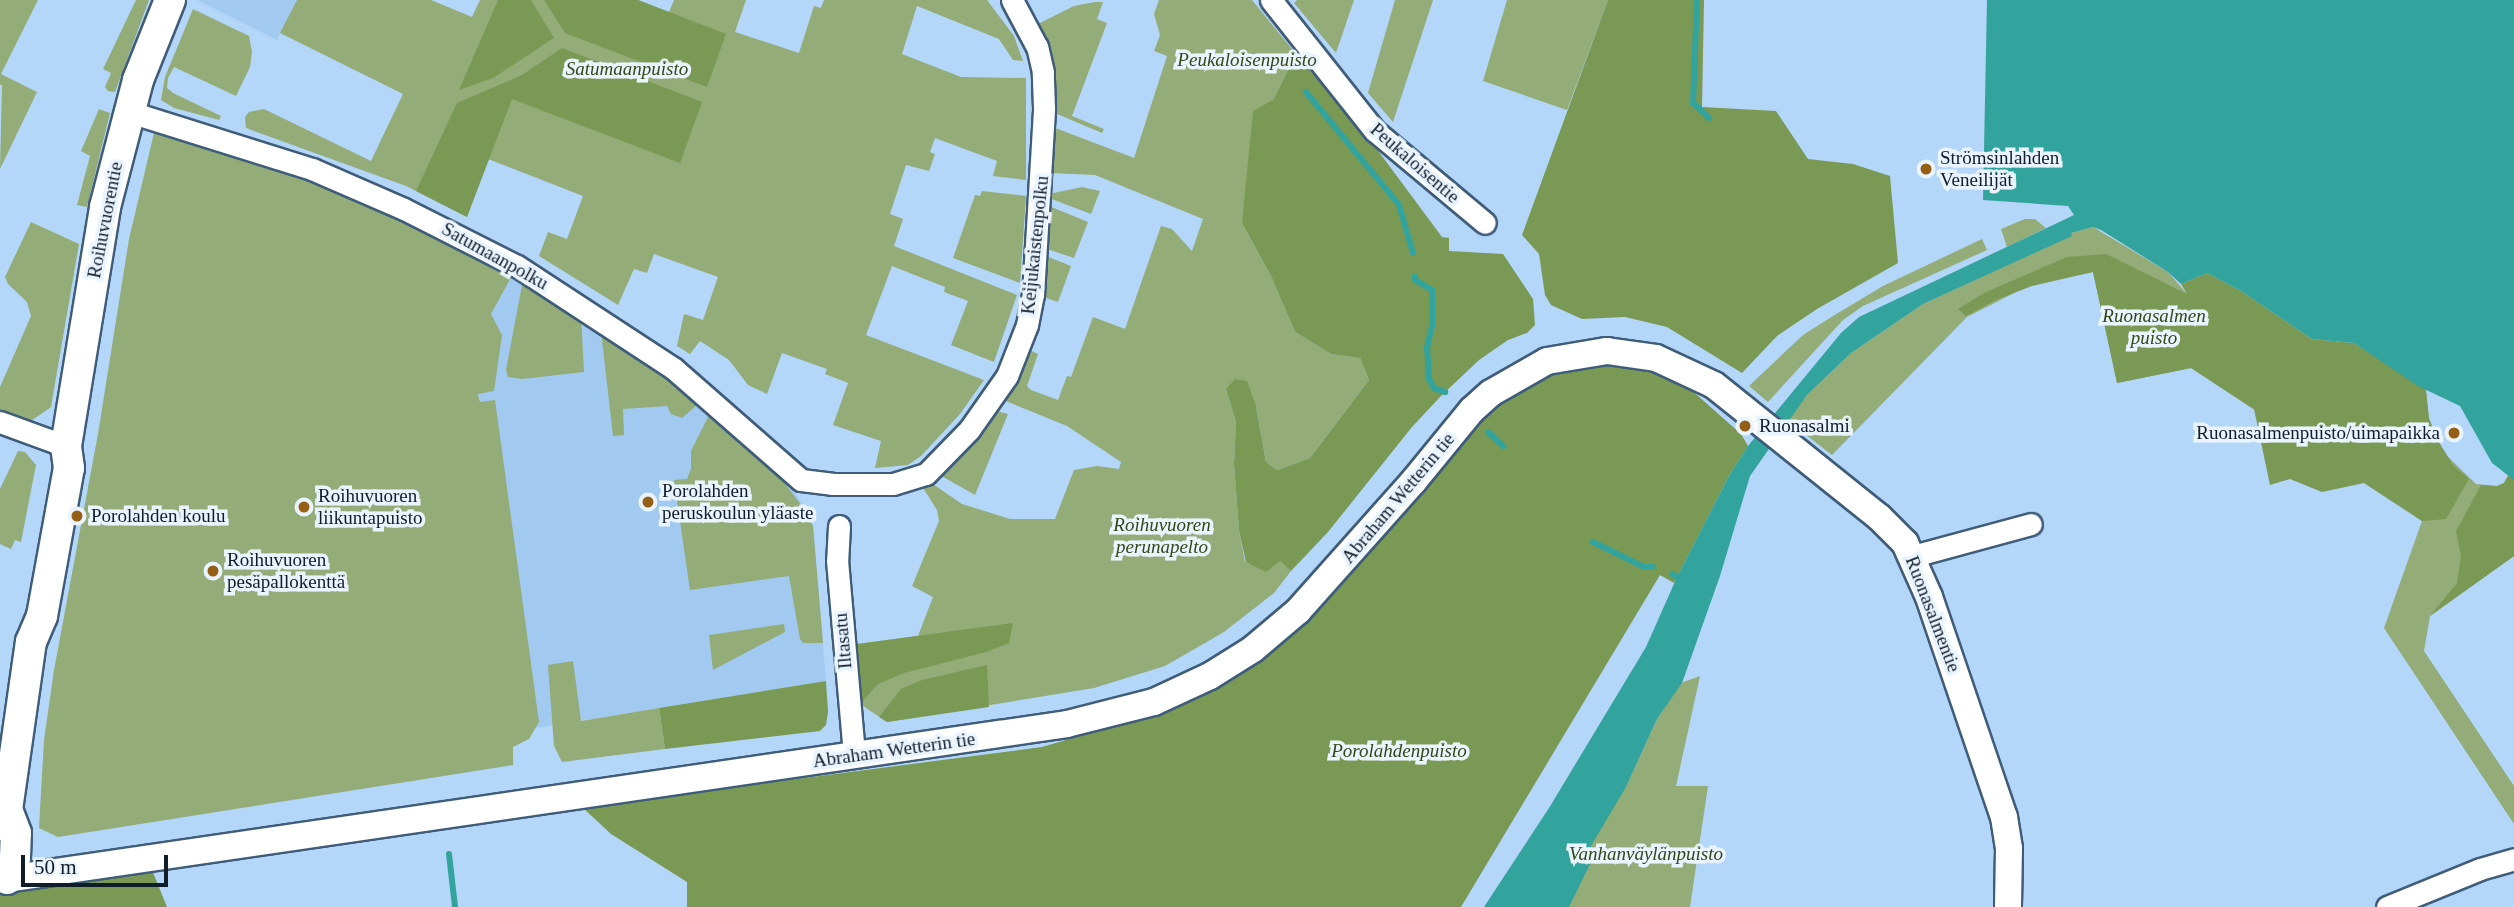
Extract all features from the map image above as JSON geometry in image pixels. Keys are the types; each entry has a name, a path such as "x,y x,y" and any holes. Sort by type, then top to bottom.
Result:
{"main road":[{"name":"Roihuvuorentie","path":"2,876 15,858 16,833 3,817 31,642 27,616 52,464 66,446 105,207 148,50 170,0"}],"street":[{"name":"Keijukaistenpolku","path":"813,483 893,484 926,474 944,460 993,401 1019,349 1033,295 1044,108 1042,72 1037,47 1012,0"},
{"name":"Peukaloisentie","path":"1271,0 1375,131 1485,223"},
{"name":"Satumaanpolku","path":"130,112 312,169 404,209 517,266 673,368 797,477 813,483"},
{"name":"Abraham Wetterin tie","path":"2,876 854,755 1103,717 1154,702 1210,676 1253,649 1319,591 1472,410 1491,393 1547,361 1567,355 1607,351 1656,358"},
{"name":"Ruonasalmentie","path":"1656,358 1697,375 1755,416 1879,517 1905,543 1913,556 2004,817 2009,848 2008,907"},
{"path":"0,422 66,446"},
{"path":"1913,556 2031,524"},
{"name":"Iltasatu","path":"839,526 838,573 854,755"},
{"path":"2387,907 2480,869 2514,859"}],"shaded area":[{"path":"197,0 297,0 277,40"},
{"path":"1987,0 2514,0 2514,480 2492,463 2460,406 2418,386 2354,343 2312,339 2241,291 2207,273 2181,284 2168,272 2101,230 2093,227 2071,233 2072,236 1923,304 1851,353 1807,395 1750,476 1720,576 1682,683 1657,719 1626,787 1591,846 1592,860 1569,907 1484,907 1549,808 1646,647 1677,577 1729,476 1748,446 1841,333 1859,317 2074,215 2068,206 1983,200"},
{"name":"Porolahden peruskoulun yläaste","path":"513,274 562,303 672,383 796,494 813,526 826,681 529,729 472,349"}],"green space":[{"path":"0,0 38,0 1,74 37,92 0,169 2,86 0,84"},
{"path":"136,0 149,0 115,92 108,91 105,87 111,73 103,69"},
{"name":"Satumaanpuisto","path":"297,0 431,0 472,17 480,0 638,0 669,12 674,0 746,0 735,32 799,53 814,6 821,8 824,0 987,0 1014,36 1023,61 1013,60 999,39 917,6 902,54 961,77 1026,78 1026,180 993,176 997,161 935,138 930,152 935,154 929,171 906,165 890,214 903,219 894,246 1017,295 994,362 951,345 968,301 944,292 945,287 892,266 866,335 984,380 960,414 921,456 908,465 875,468 881,441 833,425 848,383 825,374 827,369 782,353 767,394 748,385 729,360 700,341 690,354 677,346 684,314 703,320 718,277 654,254 647,273 634,269 618,305 539,256 548,232 567,239 583,196 488,159 467,217 406,186 246,128 245,117 249,112 264,109 371,161 403,94 280,33"},
{"path":"498,0 531,0 554,38 493,78 459,90"},
{"path":"544,0 638,0 726,34 707,87 565,33"},
{"path":"1159,0 1252,0 1296,54 1273,100 1242,223 1271,276 1295,332 1331,354 1360,358 1369,380 1310,458 1277,470 1266,462 1256,406 1226,389 1236,422 1234,463 1239,531 1245,562 1280,561 1291,571 1274,593 1224,632 1165,666 1094,688 887,722 860,704 850,645 918,636 933,597 912,586 939,521 937,510 920,483 927,480 962,504 1010,519 1055,519 1074,470 1097,466 1119,469 1121,462 1067,426 1001,399 1025,348 1038,354 1027,386 1058,400 1067,376 1071,377 1093,317 1125,329 1161,226 1172,229 1192,251 1203,219 1095,175 1050,173 1050,126 1134,158 1167,56 1154,51 1160,35 1154,14"},
{"path":"1297,0 1354,0 1336,53 1294,3"},
{"path":"1395,0 1433,0 1393,122 1368,93"},
{"path":"1507,0 1608,0 1567,110 1483,81"},
{"path":"1608,0 1704,0 1702,107 1776,111 1808,159 1853,164 1890,176 1898,263 1817,309 1777,336 1742,373 1667,327 1625,317 1582,319 1551,305 1545,295 1539,254 1522,235"},
{"path":"1103,2 1097,19 1107,23 1072,116 1104,129 1102,133 1050,111 1036,25 1074,6"},
{"path":"193,9 249,36 252,52 250,67 236,96 174,67 168,78 167,88 173,93 221,116 219,120 174,108 161,100 165,77"},
{"path":"562,48 702,102 680,163 512,99 467,217 416,191 457,103 522,75"},
{"path":"1296,54 1379,152 1442,237 1449,238 1449,251 1503,254 1533,299 1535,325 1527,333 1508,340 1479,360 1441,396 1412,427 1328,532 1291,571 1280,561 1266,572 1246,562 1239,531 1234,463 1236,422 1226,389 1235,379 1247,381 1256,406 1266,462 1277,470 1310,458 1369,380 1360,358 1331,354 1295,332 1271,276 1242,223 1253,111 1273,100"},
{"path":"99,109 110,113 87,207 77,205 90,156 81,151"},
{"name":"Roihuvuoren liikuntapuisto","path":"154,133 326,185 400,217 513,274 491,314 502,335 494,391 478,394 480,402 495,400 539,722 529,739 513,747 513,765 58,837 39,828 44,740 54,670 98,434 129,239"},
{"path":"1082,187 1100,191 1091,214 1049,198 1049,194"},
{"path":"982,191 1026,196 1020,283 953,258 975,195 980,196"},
{"path":"1049,206 1088,222 1074,258 1047,249"},
{"path":"2025,219 2035,219 2046,228 2007,247 2001,229"},
{"path":"31,222 79,244 51,407 31,421 25,421 0,410 0,387 31,316 27,302 8,284 5,277"},
{"name":"Ruonasalmen puisto","path":"2093,227 2168,272 2188,295 2446,455 2476,484 2497,486 2504,483 2509,474 2514,480 2514,556 2430,616 2424,651 2514,786 2514,824 2384,628 2422,521 2191,368 2117,383 2093,272 2032,284 1967,317 1832,455 1787,420 1807,395 1851,353 1923,304 2071,236 2071,233"},
{"path":"1982,239 1987,250 1863,306 1843,320 1768,402 1749,386 1803,335 1833,316 1883,286"},
{"path":"2106,254 2187,294 2181,284 2207,273 2241,291 2312,339 2354,343 2426,389 2429,418 2437,439 2453,465 2469,479 2446,519 2422,521 2364,483 2322,492 2290,479 2270,485 2254,409 2191,368 2117,383 2093,272 2032,286 1998,299 1966,316 1958,309 1984,293 2067,257"},
{"path":"1046,256 1071,266 1058,302 1038,295"},
{"path":"523,280 581,316 584,372 522,379 508,377 506,370"},
{"path":"601,331 672,383 697,405 682,418 671,414 667,406 623,409 624,435 613,436"},
{"name":"Porolahdenpuisto","path":"1606,365 1637,365 1688,387 1741,434 1748,446 1729,476 1674,583 1660,575 1461,907 687,907 687,882 611,834 582,807 1042,747 1171,709 1207,693 1237,675 1297,631 1327,601 1445,456 1504,400 1552,374"},
{"path":"993,410 1008,414 975,495 938,474"},
{"path":"709,415 780,477 805,510 813,526 823,643 803,643 800,639 789,576 690,590 674,480 687,479 691,469 691,451"},
{"path":"18,451 25,452 36,465 21,542 15,540 11,549 0,544 0,489"},
{"path":"2509,474 2514,480 2514,556 2430,616 2457,583 2461,556 2456,531 2481,485 2497,486 2504,483"},
{"path":"1013,623 1009,643 986,652 904,673 878,684 860,704 850,645"},
{"path":"784,624 785,632 713,670 709,635"},
{"path":"573,661 581,721 659,708 665,749 562,762 554,746 548,665"},
{"path":"987,665 989,707 887,722 879,717 901,689 922,680"},
{"name":"Vanhanväylänpuisto","path":"1700,676 1676,786 1708,786 1690,907 1537,907 1626,787 1657,719 1681,683"},
{"path":"826,681 828,712 826,725 820,731 665,749 659,708"},
{"path":"152,870 167,907 0,907 0,895"}],"waterway":[{"path":"1697,0 1693,103 1709,118"},
{"path":"1306,92 1399,205 1413,253"},
{"path":"1415,276 1415,280 1432,290 1432,326 1427,347 1429,379 1434,388 1445,392"},
{"path":"1488,432 1503,446"},
{"path":"1593,542 1644,567 1653,567"},
{"path":"1672,574 1677,577"},
{"path":"449,854 455,907"}],"place":[{"name":"Strömsinlahden Veneilijät","path":"1926,169"},
{"name":"Ruonasalmi","path":"1745,426"},
{"name":"Ruonasalmenpuisto/uimapaikka","path":"2454,433"},
{"name":"Porolahden peruskoulun yläaste","path":"648,502"},
{"name":"Roihuvuoren liikuntapuisto","path":"304,507"},
{"name":"Porolahden koulu","path":"77,516"},
{"name":"Roihuvuoren pesäpallokenttä","path":"213,571"}],"park label":[{"name":"Peukaloisenpuisto","path":"1247,60"},
{"name":"Roihuvuoren perunapelto","path":"1162,536"}]}
